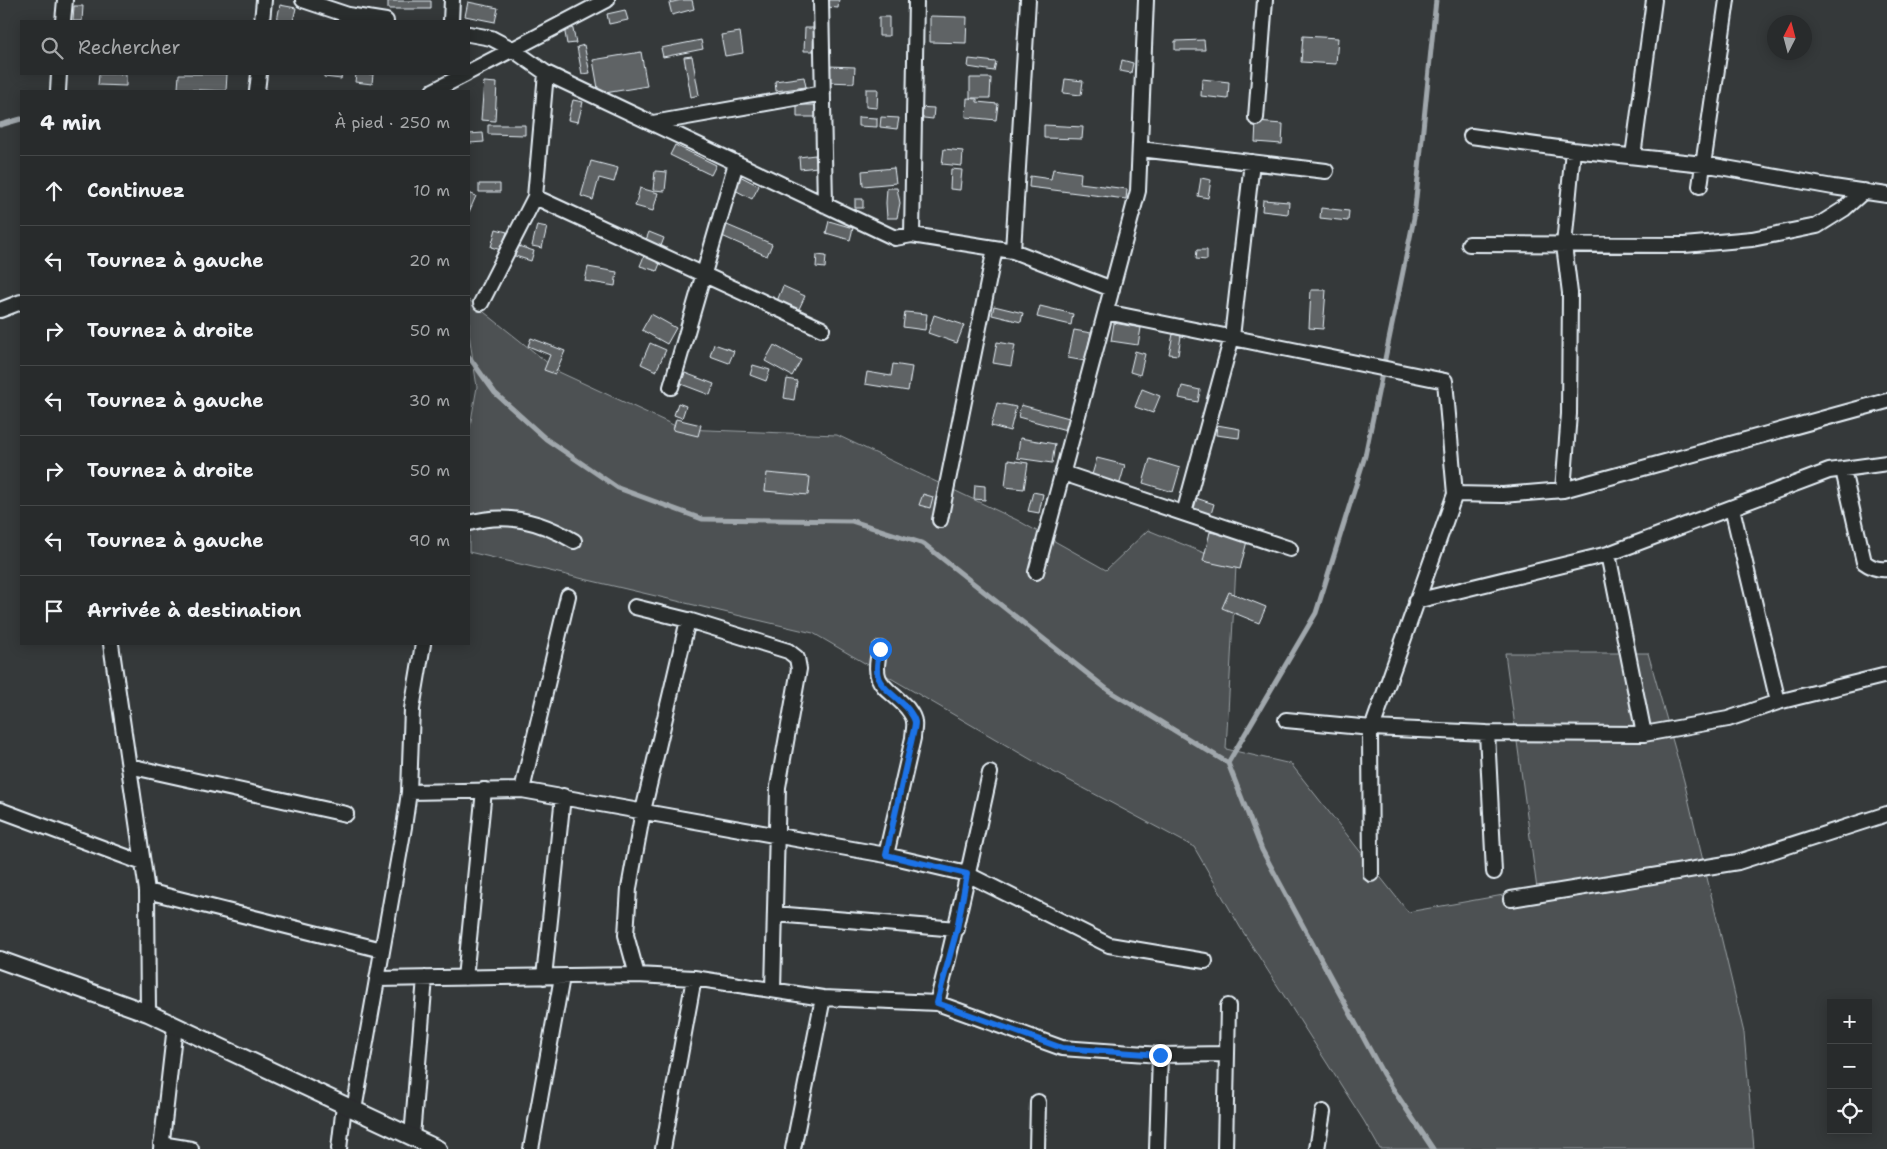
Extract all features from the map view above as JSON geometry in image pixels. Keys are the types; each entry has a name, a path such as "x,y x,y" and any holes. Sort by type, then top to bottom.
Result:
{"street":[{"path":"63,20 64,0"},
{"path":"262,20 264,0"},
{"path":"303,0 348,15 380,20"},
{"path":"450,20 452,0"},
{"path":"470,71 606,0"},
{"path":"821,0 825,205"},
{"path":"912,235 916,0"},
{"path":"1013,251 1028,0"},
{"path":"1036,572 1138,191 1146,0"},
{"path":"1256,118 1265,0"},
{"path":"1633,156 1654,0"},
{"path":"1700,186 1727,0"},
{"path":"470,34 492,38 512,49 546,73 895,238 912,235 1013,251 1112,289"},
{"path":"481,303 535,197 546,73"},
{"path":"58,90 59,75"},
{"path":"257,90 258,75"},
{"path":"435,90 463,75"},
{"path":"653,124 823,93"},
{"path":"1471,136 1573,150 1703,164 1887,195"},
{"path":"1140,149 1326,171"},
{"path":"1563,490 1569,414 1570,293 1564,245 1573,150"},
{"path":"1184,513 1232,337 1252,162"},
{"path":"671,387 736,163"},
{"path":"1469,244 1684,245 1762,237 1817,226 1844,210 1864,191"},
{"path":"535,197 822,329"},
{"path":"940,520 995,248"},
{"path":"0,310 20,302"},
{"path":"1106,312 1445,381 1455,494 1370,734 1370,874"},
{"path":"1455,494 1503,495 1563,490 1887,401"},
{"path":"1416,601 1608,554 1830,471 1887,463"},
{"path":"1843,470 1864,562 1872,568 1887,569"},
{"path":"1063,472 1290,549"},
{"path":"1732,508 1778,702"},
{"path":"470,523 486,518 519,520 552,528 574,541"},
{"path":"1608,554 1644,734"},
{"path":"522,790 568,596"},
{"path":"635,607 688,620 788,652 797,658 799,669 778,787 773,990"},
{"path":"637,975 626,935 629,888 643,810 688,620"},
{"path":"112,645 147,891 148,1013"},
{"path":"339,1149 377,979 409,792 412,709 424,645"},
{"path":"880,649 876,663 876,675 887,692 902,703 915,721 886,855"},
{"path":"1286,720 1372,728 1487,733 1644,734 1728,719 1778,702 1887,675"},
{"path":"1487,733 1494,872"},
{"path":"129,766 346,814"},
{"path":"937,1003 957,929 967,874 990,773"},
{"path":"465,978 484,790"},
{"path":"409,792 522,790 643,810 886,855 967,874 1109,945 1205,961"},
{"path":"544,977 563,796"},
{"path":"0,810 143,863"},
{"path":"1511,899 1738,862 1887,814"},
{"path":"147,891 382,950"},
{"path":"775,914 957,929"},
{"path":"0,960 148,1013 438,1149"},
{"path":"377,979 637,975 694,978 823,998 937,1003 1062,1048 1160,1055 1225,1054"},
{"path":"530,1149 562,976"},
{"path":"412,1137 425,978"},
{"path":"663,1149 694,978"},
{"path":"793,1149 823,998"},
{"path":"1224,1149 1225,1054 1228,1006"},
{"path":"175,1026 161,1147 191,1149"},
{"path":"1157,1149 1160,1055"},
{"path":"1037,1149 1038,1102"},
{"path":"1317,1149 1323,1112"}],"shaded area":[{"path":"470,301 559,372 682,429 837,435 1017,520 1106,570 1148,530 1236,566 1226,749 1291,764 1408,912 1537,889 1505,653 1648,653 1684,781 1744,1033 1754,1149 1380,1149 1240,927 1194,847 1042,766 813,633 470,552 470,426 477,387 470,341"}],"building":[{"path":"692,0 694,9 672,15 669,3"},
{"path":"828,0 839,0 838,8 827,7"},
{"path":"388,1 431,1 431,9 388,9"},
{"path":"468,2 498,8 495,22 465,16"},
{"path":"280,5 296,8 293,20 277,20"},
{"path":"74,6 83,6 82,20 73,20"},
{"path":"625,10 628,20 609,24 607,14"},
{"path":"930,16 967,17 966,43 930,42"},
{"path":"879,17 889,17 889,36 879,36"},
{"path":"572,25 576,43 567,44 564,27"},
{"path":"805,28 814,28 813,51 804,51"},
{"path":"740,32 743,53 725,56 721,35"},
{"path":"1303,36 1338,38 1336,64 1301,62"},
{"path":"701,40 703,49 663,57 661,48"},
{"path":"1204,40 1205,50 1175,50 1175,41"},
{"path":"584,45 590,73 582,74 577,47"},
{"path":"641,52 647,86 599,94 593,60"},
{"path":"692,56 699,95 691,97 684,57"},
{"path":"969,59 996,62 994,71 968,67"},
{"path":"1122,60 1133,63 1131,73 1120,71"},
{"path":"828,66 855,67 854,83 827,82"},
{"path":"99,75 126,75 126,86 98,85"},
{"path":"179,75 227,75 226,90 178,89"},
{"path":"324,75 342,75 341,79 324,77"},
{"path":"356,75 373,75 372,84 355,82"},
{"path":"804,77 806,87 776,91 775,81"},
{"path":"970,78 991,78 990,98 970,98"},
{"path":"1065,79 1083,81 1081,95 1063,93"},
{"path":"1202,79 1229,82 1228,99 1201,96"},
{"path":"484,82 497,83 495,121 481,120"},
{"path":"866,89 878,89 877,108 866,107"},
{"path":"967,98 977,99 977,102 998,104 996,120 966,117"},
{"path":"573,100 583,102 578,122 568,120"},
{"path":"797,105 819,105 819,117 797,117"},
{"path":"917,107 934,108 933,119 915,117"},
{"path":"858,117 877,118 877,127 858,126"},
{"path":"881,117 899,118 897,129 880,127"},
{"path":"1256,122 1283,124 1282,144 1255,142"},
{"path":"488,125 525,125 525,135 488,134"},
{"path":"1044,125 1083,127 1082,139 1044,138"},
{"path":"483,133 484,142 470,143 470,134"},
{"path":"675,145 716,165 711,175 670,155"},
{"path":"944,149 963,151 962,166 942,164"},
{"path":"815,155 817,167 800,169 799,157"},
{"path":"591,161 618,168 614,182 599,178 593,200 581,196"},
{"path":"894,168 896,183 863,186 862,171"},
{"path":"951,169 962,170 960,190 950,189"},
{"path":"1053,169 1081,173 1080,183 1127,189 1126,199 1029,187 1030,176 1051,179"},
{"path":"655,171 667,172 665,191 653,190"},
{"path":"738,175 759,186 752,199 731,188"},
{"path":"1201,178 1211,180 1208,198 1198,196"},
{"path":"479,184 500,184 500,192 479,192"},
{"path":"640,188 658,193 653,211 635,206"},
{"path":"887,188 897,188 900,203 897,218 887,218"},
{"path":"470,193 476,196 470,210"},
{"path":"855,199 863,199 863,208 855,208"},
{"path":"1263,200 1289,202 1288,214 1262,211"},
{"path":"1321,208 1349,211 1348,221 1320,218"},
{"path":"829,221 853,228 850,240 826,233"},
{"path":"537,225 547,227 542,248 532,246"},
{"path":"727,225 772,244 767,256 722,236"},
{"path":"496,229 507,232 501,250 491,247"},
{"path":"649,232 664,238 661,246 646,240"},
{"path":"515,245 534,251 531,261 512,255"},
{"path":"1197,250 1207,250 1207,260 1196,259"},
{"path":"817,255 826,256 825,268 816,267"},
{"path":"644,256 661,261 657,271 640,266"},
{"path":"588,267 617,272 615,286 585,281"},
{"path":"783,286 805,296 798,311 777,301"},
{"path":"1311,290 1326,290 1323,329 1309,328"},
{"path":"994,306 1023,313 1021,322 992,315"},
{"path":"1040,306 1073,314 1071,325 1037,317"},
{"path":"905,312 927,314 925,330 903,327"},
{"path":"651,314 676,328 667,344 642,330"},
{"path":"934,315 964,325 957,343 928,333"},
{"path":"1114,323 1141,328 1138,345 1111,341"},
{"path":"1074,330 1091,333 1085,361 1068,358"},
{"path":"1173,334 1181,336 1178,355 1169,354"},
{"path":"531,338 565,351 555,374 544,370 550,355 528,346"},
{"path":"997,342 1015,345 1011,366 993,363"},
{"path":"650,343 666,350 656,371 641,364"},
{"path":"714,344 734,351 729,363 710,356"},
{"path":"774,345 801,360 792,376 765,361"},
{"path":"1135,351 1145,354 1140,375 1130,372"},
{"path":"893,364 912,367 908,391 865,384 867,372 891,376"},
{"path":"753,365 770,370 766,381 750,375"},
{"path":"685,373 714,384 710,395 681,384"},
{"path":"787,379 797,381 794,400 784,398"},
{"path":"1182,386 1200,390 1198,402 1179,398"},
{"path":"1142,389 1160,396 1153,413 1135,407"},
{"path":"678,403 686,406 682,418 674,415"},
{"path":"997,403 1016,407 1010,431 991,426"},
{"path":"1021,405 1069,418 1066,430 1018,417"},
{"path":"676,419 701,425 698,436 673,430"},
{"path":"1217,425 1240,429 1239,438 1216,435"},
{"path":"1020,438 1055,444 1052,463 1017,458"},
{"path":"1097,458 1125,465 1119,486 1091,478"},
{"path":"1150,459 1180,468 1173,492 1143,483"},
{"path":"1008,460 1028,463 1024,489 1005,487"},
{"path":"767,473 810,477 808,495 765,491"},
{"path":"975,485 985,486 985,500 974,499"},
{"path":"1033,492 1043,494 1039,513 1028,511"},
{"path":"923,494 933,497 930,508 919,505"},
{"path":"1196,498 1214,504 1211,514 1192,509"},
{"path":"1210,532 1247,541 1240,569 1203,561"},
{"path":"1229,592 1266,607 1259,623 1222,608"}],"waterway":[{"path":"1228,763 1316,613 1365,456 1414,218 1436,0"},
{"path":"0,125 20,119"},
{"path":"470,358 495,393 546,439 618,488 702,519 852,521 924,544 1108,690 1228,763 1262,850 1383,1074 1433,1149"}],"route":[{"path":"880,649 876,663 876,675 887,692 902,703 915,721 886,855 967,874 957,929 937,1003 1062,1048 1160,1055"}]}
